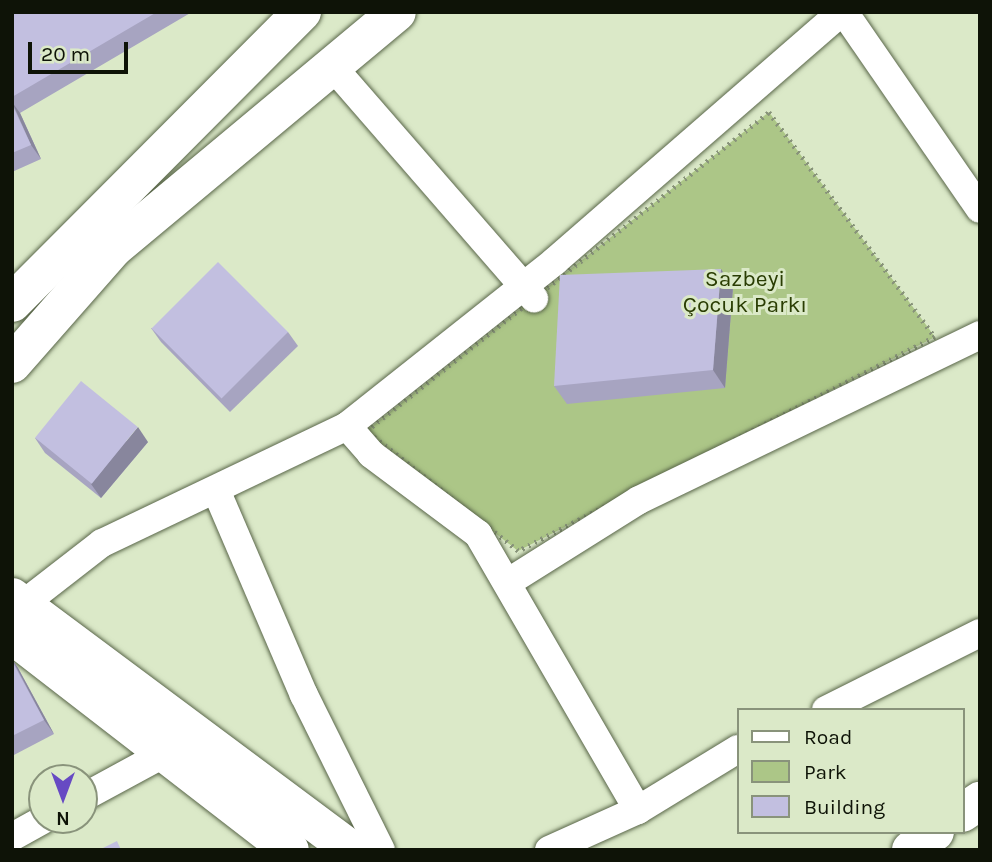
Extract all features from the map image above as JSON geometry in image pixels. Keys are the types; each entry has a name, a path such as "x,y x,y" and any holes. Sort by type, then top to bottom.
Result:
{"street":[{"path":"12,303 303,12"},
{"path":"12,364 114,248 397,12"},
{"path":"16,612 102,543 347,426 529,292 843,12 980,209"},
{"path":"332,66 529,292"},
{"path":"510,581 639,500 980,335"},
{"path":"347,426 370,454 478,534 518,551"},
{"path":"216,490 304,695 381,850"},
{"path":"478,534 510,581 638,810"},
{"path":"16,612 165,753 290,850"},
{"path":"16,612 351,850"},
{"path":"830,708 980,633"},
{"path":"549,850 638,810 736,751"},
{"path":"98,789 165,753"},
{"path":"964,812 980,801"},
{"path":"12,837 28,828"},
{"path":"911,850 932,834"}],"path":[{"path":"769,112 935,337 518,551 366,431 529,292 769,112"}],"green space":[{"name":"Sazbeyi Çocuk Parkı","path":"769,112 935,337 518,551 366,431"}],"building":[{"path":"12,12 157,12 12,97"},
{"path":"12,104 31,145 12,153"},
{"path":"218,262 288,332 222,398 152,328"},
{"path":"721,269 713,370 554,386 560,275"},
{"path":"81,381 138,427 92,484 35,438"},
{"path":"12,661 44,720 12,736"},
{"path":"117,841 121,850 99,850"}]}
